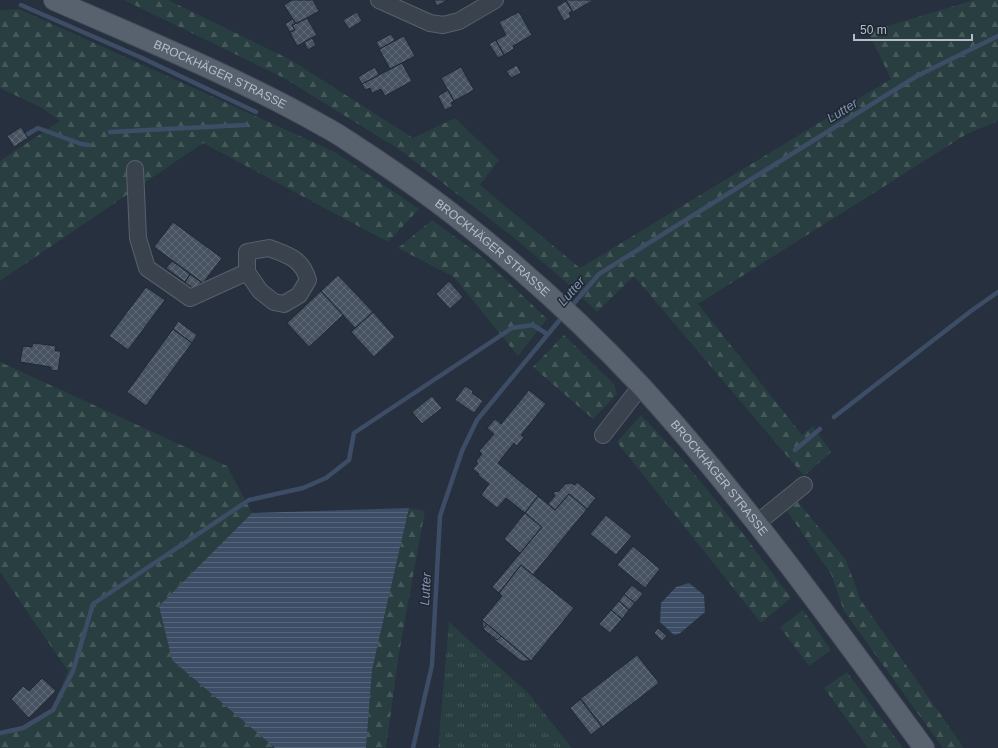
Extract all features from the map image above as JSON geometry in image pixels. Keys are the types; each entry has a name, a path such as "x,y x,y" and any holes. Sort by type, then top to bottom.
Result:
{"main road":[{"name":"BROCKHÄGER STRASSE","path":"54,0 230,78 327,127 437,202 539,285 641,386 696,449 756,524 924,748"}],"street":[{"path":"379,0 430,23 443,25 459,21 495,0"},
{"path":"135,169 138,238 147,268 190,298 247,272"},
{"path":"603,435 641,386"},
{"path":"756,524 804,485"}],"green space":[{"path":"124,0 168,0 291,60 413,138 455,118 499,160 480,185 580,268 891,79 868,32 974,0 998,0 998,121 967,134 698,304 802,435 813,426 831,452 804,476 634,276 597,312 566,282 513,237 400,150 284,78"},
{"path":"19,9 335,152 419,209 388,242 203,143 0,281 0,161 60,121 42,108 0,88 0,10"},
{"path":"432,220 481,256 547,319 518,356 454,277 398,248"},
{"path":"564,335 614,384 617,394 593,419 533,367"},
{"path":"0,362 227,466 252,513 159,606 172,660 275,748 0,748 0,731 22,726 52,709 68,671 0,572"},
{"path":"641,415 683,460 744,535 791,598 761,623 617,442"},
{"path":"798,502 846,560 860,599 964,748 943,748 844,611 831,574 786,510"},
{"path":"409,508 425,511 399,653 386,748 366,748 372,670"},
{"path":"803,610 831,650 809,666 780,627"},
{"path":"449,622 529,694 572,748 438,748"},
{"path":"847,672 903,748 868,748 824,688"}],"water":[{"path":"409,508 372,670 366,748 275,748 172,660 159,606 252,513"},
{"path":"689,583 704,595 705,612 679,634 674,635 660,622 661,603 676,587"}],"building":[{"path":"292,0 313,0 319,11 296,24 284,5"},
{"path":"434,0 448,0 437,6"},
{"path":"566,0 592,0 592,1 573,12"},
{"path":"566,1 572,11 569,13 571,17 564,21 556,7"},
{"path":"357,12 362,21 349,29 343,20"},
{"path":"519,12 532,35 513,46 514,49 504,55 496,40 506,35 499,22"},
{"path":"307,18 317,35 297,46 290,32 295,30 292,25"},
{"path":"293,19 295,24 292,25 295,30 290,32 285,24"},
{"path":"391,34 395,40 380,49 376,42"},
{"path":"404,36 415,56 390,69 379,49"},
{"path":"312,38 316,45 308,50 304,42"},
{"path":"496,40 504,55 498,58 489,44"},
{"path":"402,63 412,81 385,96 381,89 372,93 370,88 365,90 362,84"},
{"path":"517,65 521,73 511,78 506,71"},
{"path":"375,67 379,75 362,84 358,77"},
{"path":"461,67 474,90 454,101 441,78"},
{"path":"448,90 454,101 451,103 453,106 445,110 438,96"},
{"path":"21,127 28,138 14,147 7,136"},
{"path":"173,222 222,258 203,283 154,247"},
{"path":"172,261 190,274 185,282 166,268"},
{"path":"190,274 201,282 195,290 185,282"},
{"path":"338,275 373,312 355,328 321,291"},
{"path":"449,281 463,297 450,309 436,294"},
{"path":"146,287 165,300 128,350 109,336"},
{"path":"321,291 343,315 309,347 287,323"},
{"path":"373,312 395,337 374,357 351,332"},
{"path":"178,321 197,335 192,343 173,329"},
{"path":"173,329 192,343 146,406 127,392"},
{"path":"33,343 56,346 55,351 61,351 58,371 51,370 51,367 20,362 23,346 32,347"},
{"path":"465,386 473,391 472,393 483,401 474,413 455,400"},
{"path":"529,390 546,404 521,435 524,437 517,446 514,443 498,463 538,496 525,513 506,498 497,508 481,495 489,484 473,469 478,463 476,461 482,454 479,451 494,434 487,428 495,419 501,424"},
{"path":"432,396 442,408 422,424 412,412"},
{"path":"577,482 596,498 587,509 569,494 555,510 548,504 555,496 553,492 559,491 565,484 570,483 575,485"},
{"path":"569,494 587,509 533,575 521,565 499,593 492,587 542,527 525,513 538,496 555,510"},
{"path":"525,513 542,527 520,553 504,539"},
{"path":"606,515 632,536 616,555 590,534"},
{"path":"633,546 660,569 645,588 617,565"},
{"path":"521,565 574,608 531,661 482,620 502,596 499,593"},
{"path":"632,585 643,594 635,603 624,594"},
{"path":"624,594 635,603 629,610 619,601"},
{"path":"619,601 629,610 622,619 611,610"},
{"path":"611,610 622,619 610,633 599,624"},
{"path":"482,620 487,624 483,629 497,640 501,636 531,661 521,661 496,641 483,630"},
{"path":"487,624 501,636 497,640 483,629"},
{"path":"658,628 667,636 662,641 654,633"},
{"path":"637,655 659,683 602,727 580,699"},
{"path":"42,678 56,691 29,718 11,699 23,686 29,691"},
{"path":"581,699 602,726 591,735 570,708"}],"waterway":[{"path":"21,5 140,57 256,112"},
{"name":"Lutter","path":"569,309 599,274 917,76 998,36"},
{"path":"110,132 245,125"},
{"path":"28,134 38,128 81,144 89,145"},
{"path":"834,417 971,311 998,292"},
{"name":"Lutter","path":"413,748 432,665 440,516 462,451 477,420 563,316"},
{"path":"0,733 23,728 53,710 73,671 93,604 249,500 303,488 326,478 349,460 354,433 512,328 533,325 547,334"},
{"path":"795,450 820,429"}]}
